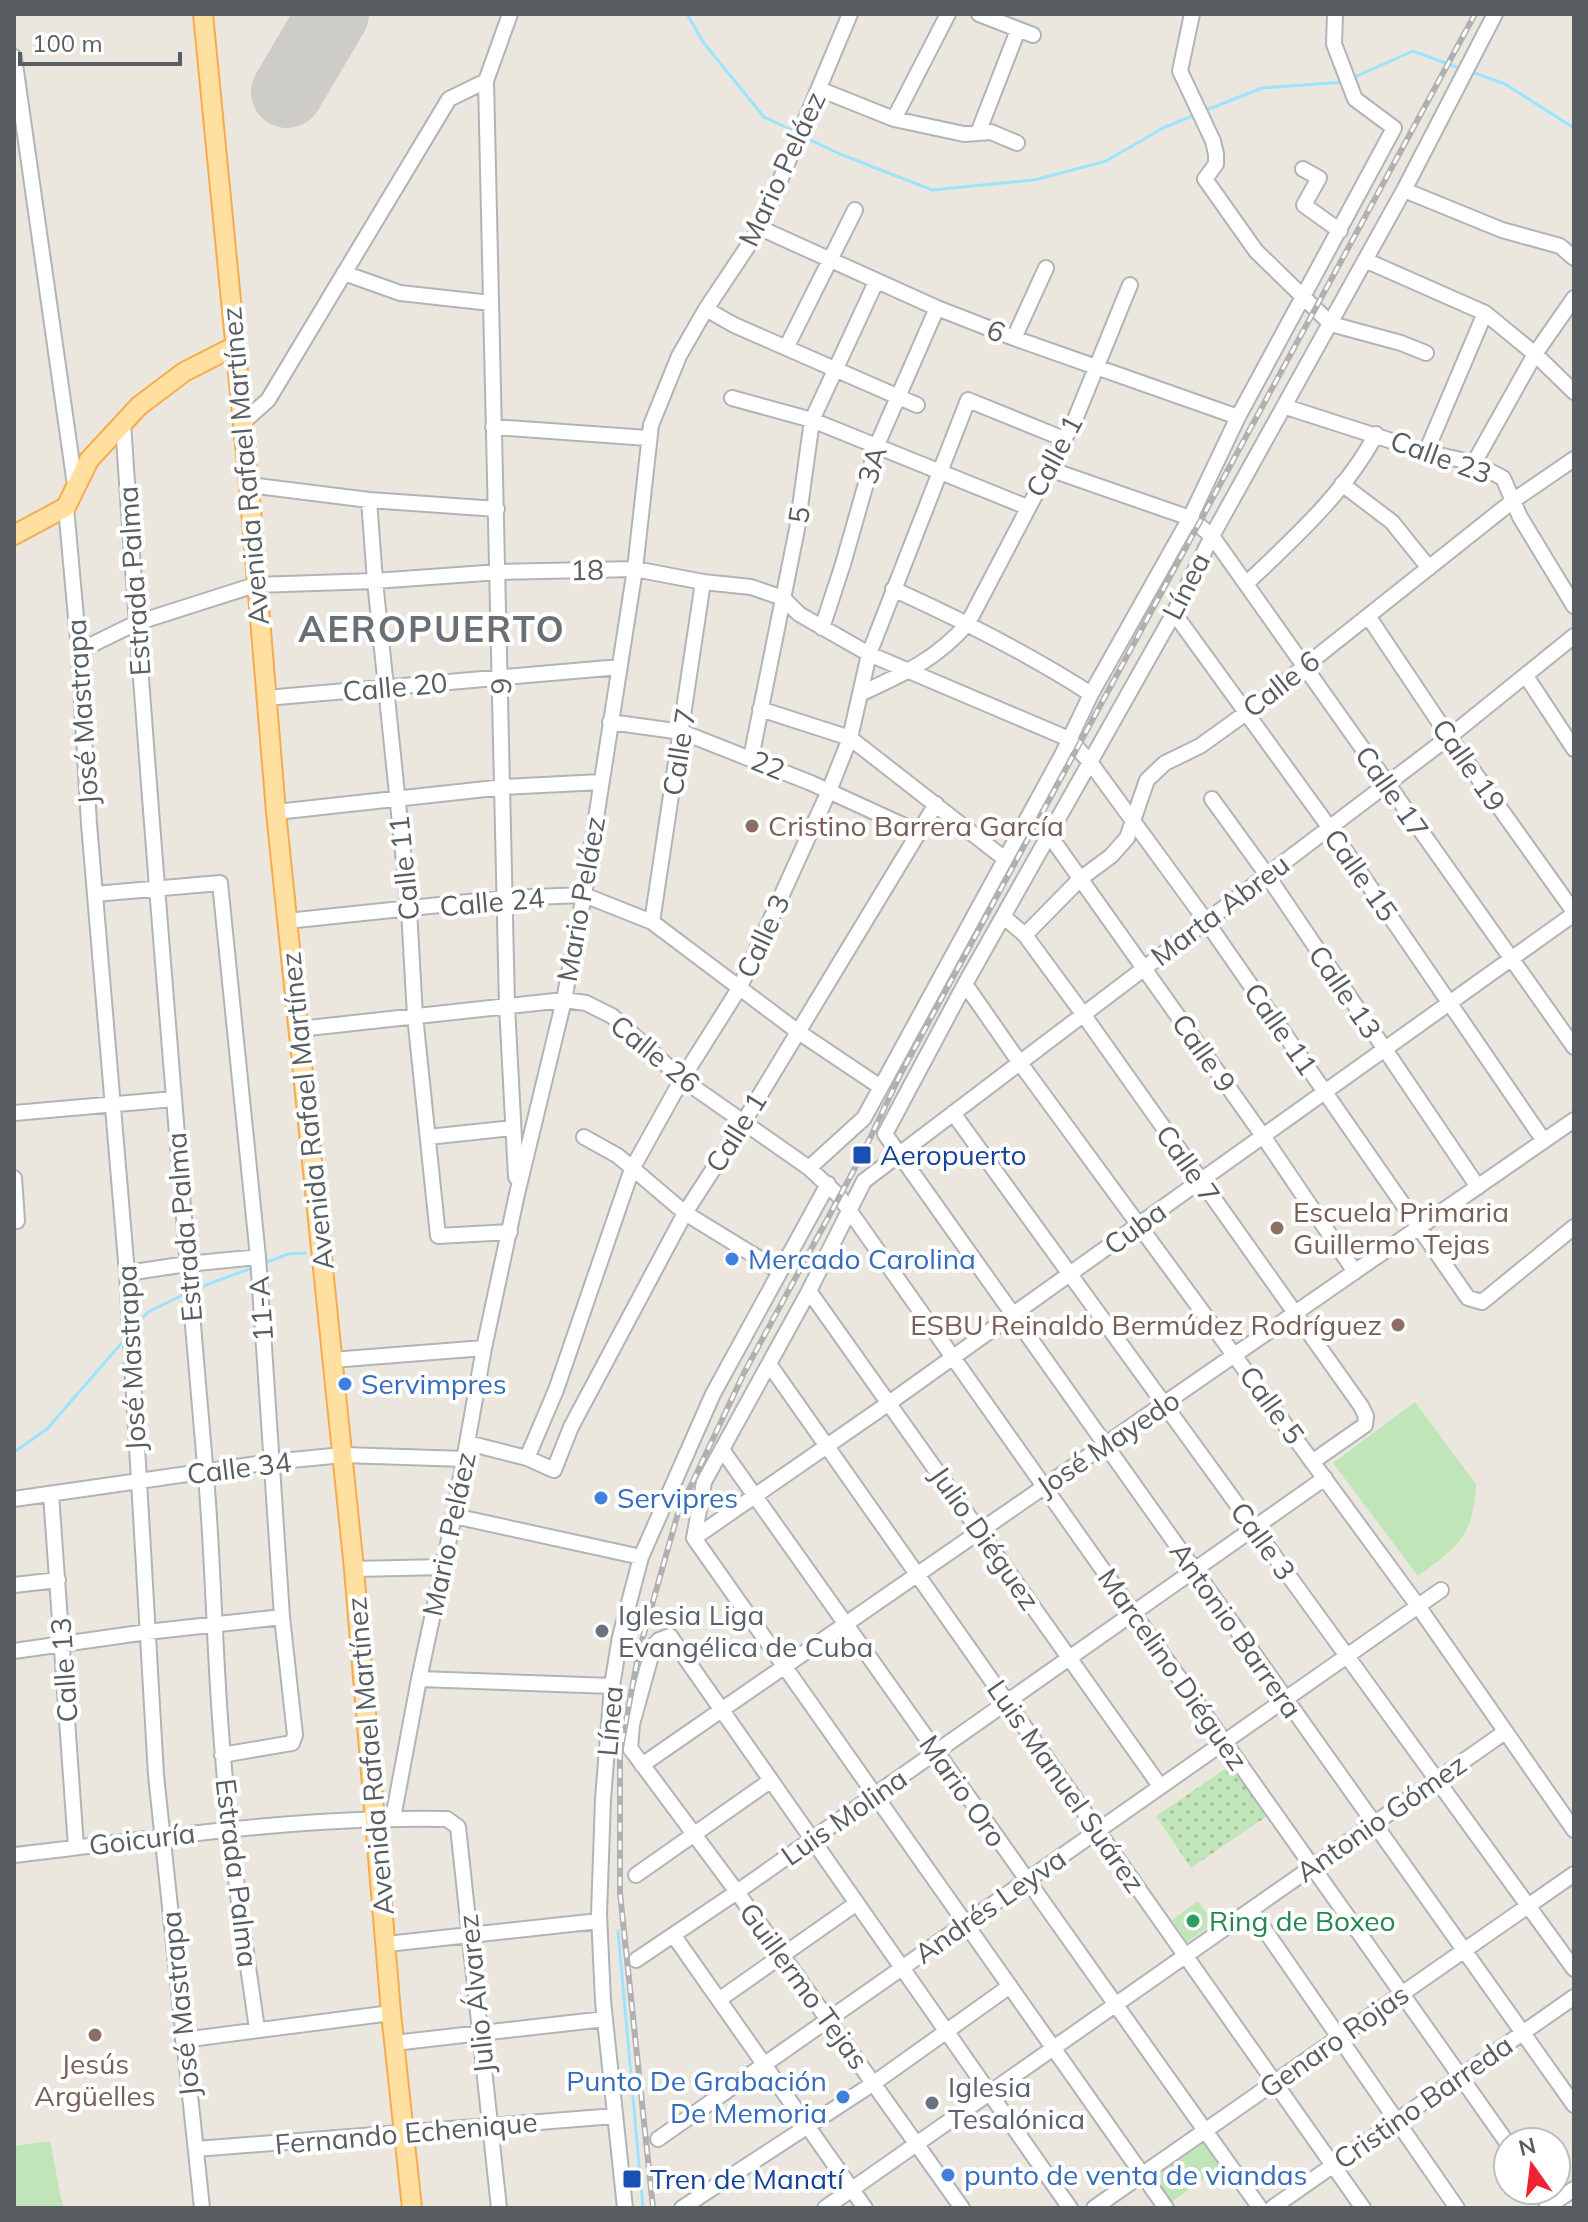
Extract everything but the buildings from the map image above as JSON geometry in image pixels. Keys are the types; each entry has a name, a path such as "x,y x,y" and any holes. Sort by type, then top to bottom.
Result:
{"main road":[{"name":"Avenida Rafael Martínez","path":"203,14 249,485 276,812 354,1569 384,1818 391,2013 412,2208"},
{"path":"14,535 66,507 89,460 139,406 184,372 235,346"}],"street":[{"path":"242,423 268,400 449,99 486,81 510,14"},
{"name":"Mario Peláez","path":"384,1818 419,1679 454,1516 484,1348 564,1000 584,895 635,569 648,438 679,356 760,228 850,14"},
{"path":"894,119 948,14"},
{"path":"978,133 1026,32 979,14"},
{"path":"1192,14 1180,71 1213,141 1216,164 1205,179 1256,251 1331,324 1426,353"},
{"name":"Línea","path":"809,1168 864,1118 1091,694 1190,518 1238,417 1394,128 1355,99 1334,44 1335,14"},
{"name":"Línea","path":"899,1155 885,1134 965,984 1174,613 1212,536 1404,190 1495,14"},
{"path":"14,57 75,485"},
{"name":"9","path":"486,81 507,1006 517,1194"},
{"path":"819,89 894,119 964,134 991,132 1017,143"},
{"path":"1303,169 1319,178 1304,205 1340,231"},
{"path":"1404,190 1502,230 1567,247 1574,258"},
{"path":"786,348 855,210"},
{"name":"6","path":"760,228 937,308 1238,417"},
{"path":"1365,260 1485,313 1535,354 1574,392"},
{"path":"1014,338 1046,268"},
{"path":"344,273 400,293 491,303"},
{"name":"5","path":"751,758 797,529 812,420 876,282"},
{"name":"Calle 1","path":"862,693 910,671 947,646 968,623 1089,388 1130,285"},
{"path":"1474,463 1535,354 1574,298"},
{"name":"3A","path":"822,628 877,445 937,308"},
{"path":"706,309 834,371 917,405"},
{"path":"1426,452 1485,313"},
{"path":"732,398 812,420 1027,507"},
{"name":"Calle 3","path":"527,1458 556,1390 632,1169 682,1079 740,987 829,791 850,738 869,654 968,400 1064,439"},
{"name":"Calle 23","path":"1286,407 1426,452 1474,463 1503,478 1520,517 1574,606"},
{"name":"Estrada Palma","path":"123,423 156,888 206,1472 222,1755 257,2029"},
{"path":"493,427 648,438"},
{"path":"1246,584 1307,525 1364,457 1376,434"},
{"name":"Calle 6","path":"1025,935 1080,879 1111,856 1127,838 1147,780 1165,763 1200,746 1246,713 1514,500 1574,459"},
{"name":"Calle 17","path":"1049,469 1190,518 1212,536 1574,1047"},
{"path":"1342,484 1392,522 1429,568"},
{"path":"249,485 369,500 497,509"},
{"path":"1168,510 1200,496"},
{"name":"Calle 11","path":"369,500 438,1236 510,1232"},
{"name":"José Mastrapa","path":"66,507 127,1273 162,1836 202,2208"},
{"name":"18","path":"79,651 136,623 255,585 499,572 635,569 703,582 751,587 783,598 799,614 869,654 1069,739"},
{"name":"Calle 7","path":"652,922 703,582"},
{"path":"893,589 1023,651 1091,694"},
{"name":"Calle 15","path":"1174,613 1329,827 1544,1141"},
{"name":"Calle 19","path":"1368,616 1449,737 1574,913"},
{"name":"Marta Abreu","path":"849,1210 864,1181 1449,737 1574,636"},
{"name":"Calle 20","path":"266,698 620,667"},
{"path":"1526,676 1574,749"},
{"path":"760,709 850,738 1005,859"},
{"name":"22","path":"610,722 682,732 829,791 918,832"},
{"name":"Calle 11","path":"1069,739 1132,817 1468,1298 1482,1302 1574,1227"},
{"path":"276,812 504,787 601,782"},
{"name":"Calle 13","path":"1212,799 1478,1187"},
{"name":"Calle 1","path":"527,1458 554,1470 571,1427 685,1213 936,804"},
{"name":"Calle 9","path":"1050,836 1263,1136 1355,1272"},
{"name":"11-A","path":"156,888 220,883 258,1257 282,1617 295,1735 292,1743 222,1755"},
{"path":"95,894 156,888"},
{"name":"Calle 24","path":"287,921 506,898 584,895 652,922 797,1031 879,1086"},
{"name":"Cuba","path":"694,1538 954,1358 1574,913"},
{"name":"Calle 7","path":"1004,917 1025,935 1083,1014 1366,1416 1365,1425 1312,1462"},
{"name":"Calle 5","path":"965,984 1418,1606 1574,1830"},
{"name":"Calle 26","path":"299,1029 564,1000 586,1003 612,1016 682,1079 809,1168 833,1189"},
{"path":"14,1113 174,1099"},
{"name":"Calle 3","path":"953,1113 1574,1969"},
{"name":"José Mayedo","path":"642,1765 1574,1120"},
{"path":"428,1137 513,1128"},
{"path":"584,1137 618,1156 685,1213 778,1270"},
{"name":"Antonio Barrera","path":"899,1155 1574,2105"},
{"path":"14,1178 17,1221"},
{"name":"Línea","path":"625,2208 605,2019 599,1921 603,1799 612,1686 620,1637 641,1557 713,1394 778,1270 833,1189"},
{"name":"Marcelino Diéguez","path":"833,1189 1496,2126"},
{"path":"849,1210 809,1291 704,1482 694,1538 1166,2208"},
{"path":"127,1273 258,1257"},
{"name":"Julio Diéguez","path":"809,1291 1160,1786"},
{"path":"332,1360 484,1348"},
{"name":"Luis Manuel Suárez","path":"769,1364 1363,2208"},
{"path":"468,1443 527,1458"},
{"name":"Mario Oro","path":"723,1451 1260,2208"},
{"name":"Calle 34","path":"14,1499 271,1462 343,1455 465,1459"},
{"name":"Luis Molina","path":"636,1960 1325,1478"},
{"name":"Calle 13","path":"51,1494 76,1847"},
{"path":"454,1516 641,1557"},
{"path":"354,1569 443,1567"},
{"path":"14,1585 58,1580"},
{"name":"Andrés Leyva","path":"658,2139 1441,1590"},
{"path":"14,1651 282,1617"},
{"name":"Línea","path":"642,1765 630,1748 632,1724 654,1645 664,1637 670,1636 720,1711"},
{"path":"419,1679 612,1686"},
{"path":"720,1711 1070,2208"},
{"name":"Antonio Gómez","path":"825,2208 1505,1732"},
{"name":"Guillermo Tejas","path":"642,1765 737,1892 961,2208"},
{"path":"636,1875 770,1781"},
{"name":"Goicuría","path":"14,1855 229,1828 384,1818 447,1819 458,1827"},
{"name":"Julio Álvarez","path":"458,1827 499,2208"},
{"name":"Genaro Rojas","path":"1094,2208 1574,1874"},
{"path":"720,1999 857,1903"},
{"path":"1251,1910 1457,2208"},
{"path":"387,1944 599,1921"},
{"path":"674,1936 865,2208"},
{"path":"682,2208 874,2083 1010,1986"},
{"name":"Cristino Barreda","path":"1272,2208 1574,1997"},
{"path":"183,2040 391,2013"},
{"path":"394,2043 605,2019"},
{"name":"Fernando Echenique","path":"196,2149 615,2116"},
{"path":"1550,2207 1574,2189"}],"green space":[{"path":"1415,1402 1476,1484 1471,1517 1461,1539 1418,1576 1333,1463"},
{"path":"1231,1765 1267,1816 1191,1868 1156,1816"},
{"name":"Ring de Boxeo","path":"1198,1901 1214,1923 1187,1942 1172,1920"},
{"path":"1204,2139 1222,2165 1170,2203 1151,2177"},
{"path":"50,2141 63,2208 14,2208 14,2146"}],"waterway":[{"path":"687,14 703,42 764,117 796,132"},
{"path":"1350,79 1413,51 1462,69"},
{"path":"1469,71 1505,84 1574,128"},
{"path":"1204,111 1262,88 1344,82"},
{"path":"802,136 932,190 1034,180 1106,161 1163,128 1197,114"},
{"path":"262,1264 288,1254 305,1253"},
{"path":"195,1289 255,1267"},
{"path":"135,1327 148,1312 185,1294"},
{"path":"14,1452 47,1429 125,1339"},
{"path":"618,1931 643,2208"}],"runway":[{"path":"287,92 333,14"}],"railway":[{"path":"653,2208 620,1893 620,1753 639,1651 678,1513 744,1373 862,1155 900,1075 1475,14"}],"place":[{"name":"Cristino Barrera García","path":"752,826"},
{"name":"Aeropuerto","path":"862,1155"},
{"name":"Escuela Primaria Guillermo Tejas","path":"1277,1228"},
{"name":"Mercado Carolina","path":"732,1259"},
{"name":"ESBU Reinaldo Bermúdez Rodríguez","path":"1398,1325"},
{"name":"Servimpres","path":"345,1384"},
{"name":"Servipres","path":"601,1498"},
{"name":"Iglesia Liga Evangélica de Cuba","path":"602,1631"},
{"name":"Ring de Boxeo","path":"1193,1921"},
{"name":"Jesús Argüelles","path":"95,2035"},
{"name":"Punto De Grabación De Memoria","path":"843,2097"},
{"name":"Iglesia Tesalónica","path":"932,2103"},
{"name":"punto de venta de viandas","path":"948,2175"},
{"name":"Tren de Manatí","path":"632,2179"}],"district":[{"name":"AEROPUERTO","path":"432,629"}]}
